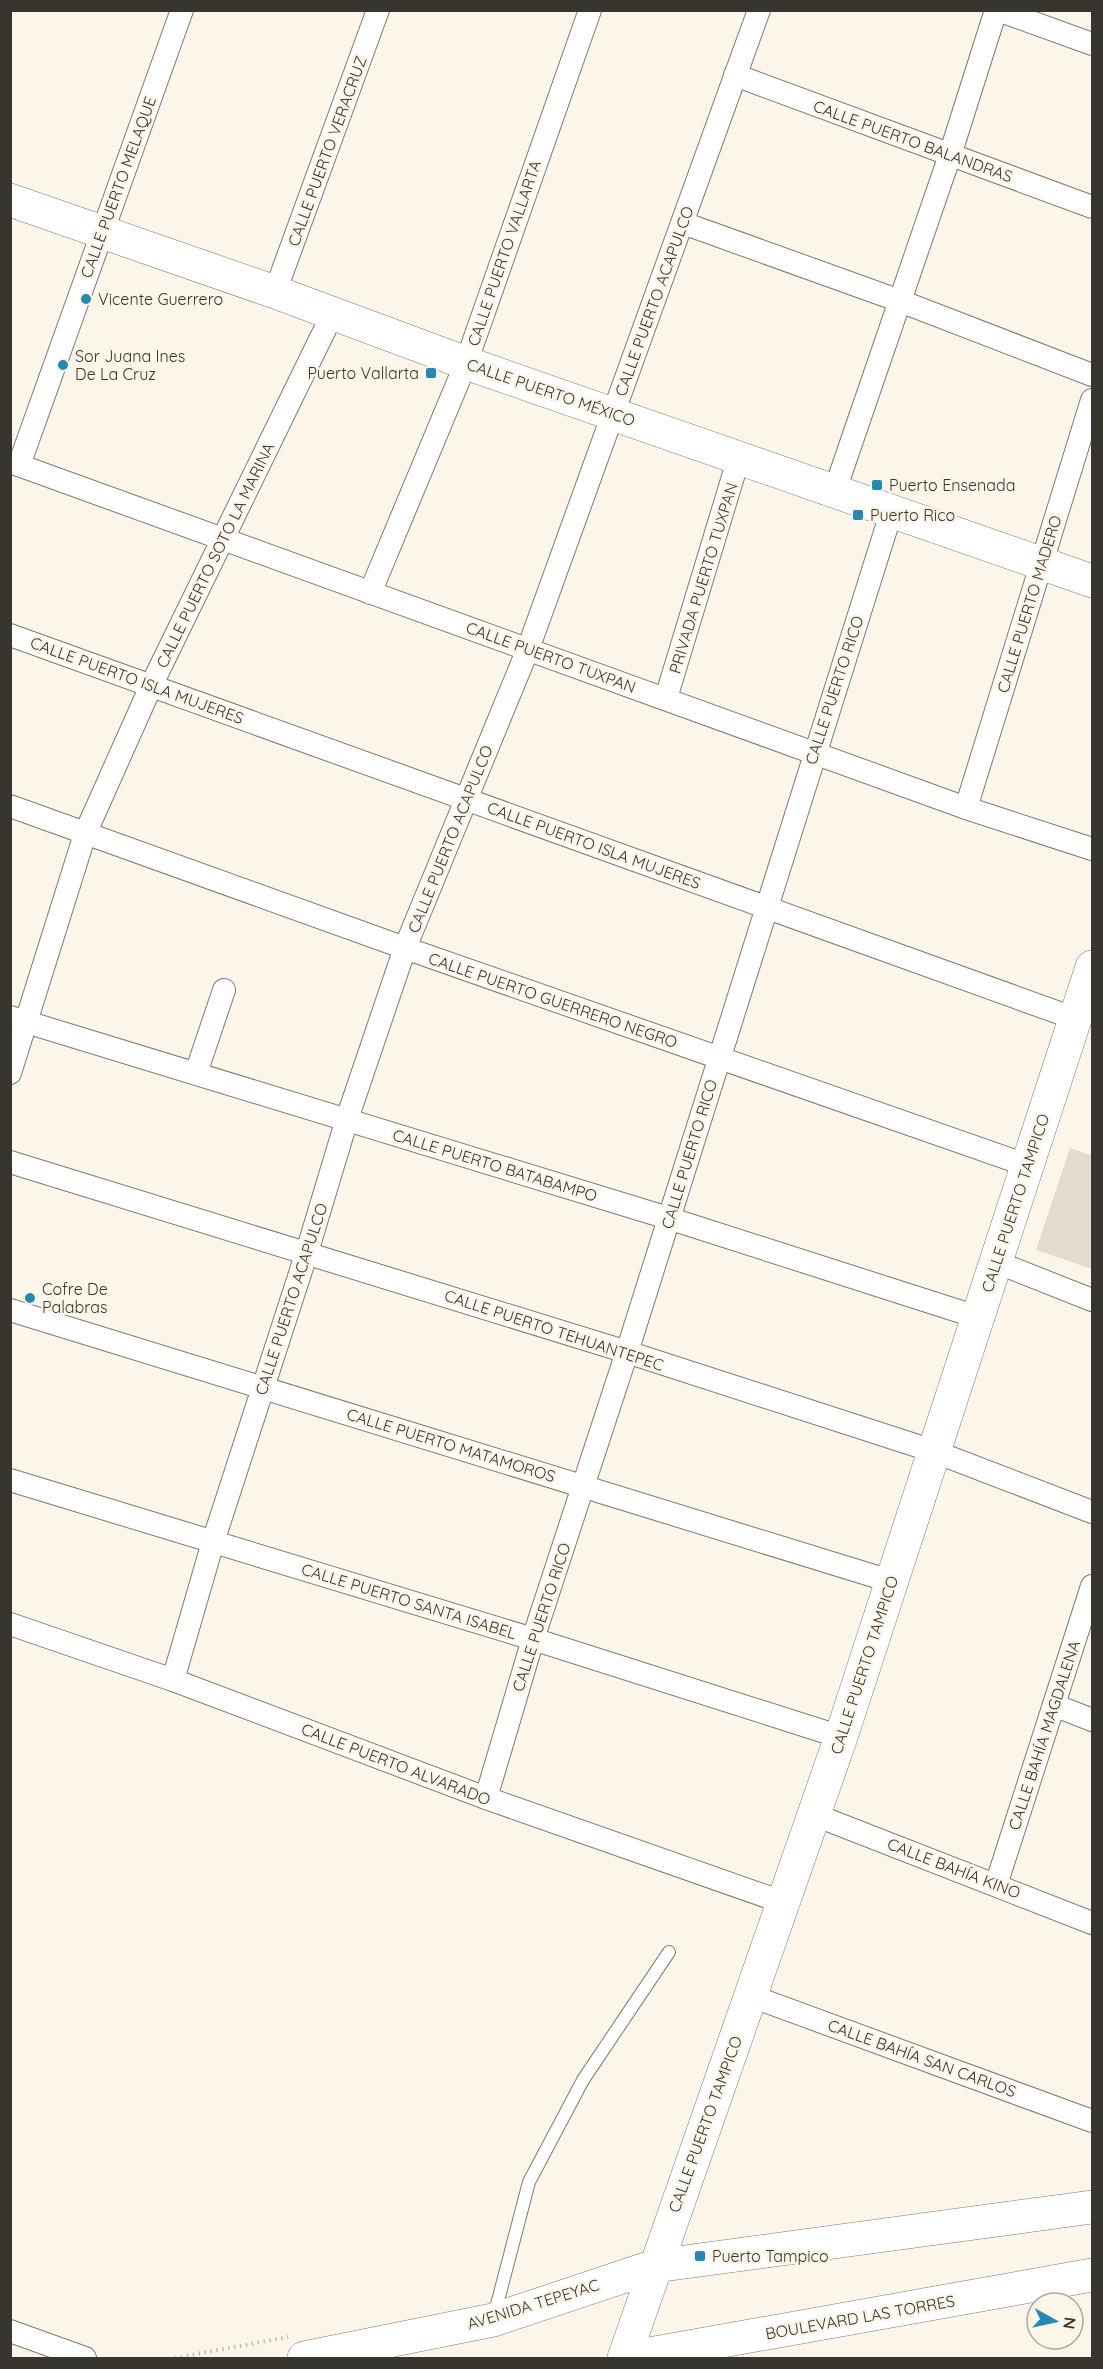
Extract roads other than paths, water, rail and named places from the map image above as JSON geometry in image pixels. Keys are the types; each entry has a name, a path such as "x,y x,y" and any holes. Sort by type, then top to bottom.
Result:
{"street":[{"name":"CALLE PUERTO MELAQUE","path":"15,463 182,10"},
{"name":"CALLE PUERTO VERACRUZ","path":"275,292 378,10"},
{"name":"CALLE PUERTO VALLARTA","path":"370,593 465,363 590,10"},
{"name":"CALLE PUERTO ACAPULCO","path":"173,1680 213,1542 307,1252 347,1119 405,948 528,649 759,10"},
{"path":"835,490 950,155 997,10 1092,44"},
{"name":"CALLE PUERTO BALANDRAS","path":"735,75 1092,207"},
{"name":"CALLE PUERTO MÉXICO","path":"10,200 275,292 465,363 1092,581"},
{"path":"683,223 900,301 1092,375"},
{"name":"CALLE PUERTO SOTO LA MARINA","path":"10,1073 18,1020 85,834 151,686 333,313"},
{"name":"CALLE PUERTO MADERO","path":"966,808 1092,400"},
{"name":"PRIVADA PUERTO TUXPAN","path":"666,698 739,457"},
{"name":"CALLE PUERTO TUXPAN","path":"15,463 966,808 1092,849"},
{"name":"CALLE PUERTO RICO","path":"486,1798 533,1639 627,1352 814,751 892,510"},
{"name":"CALLE PUERTO ISLA MUJERES","path":"10,635 765,909 1076,1019"},
{"name":"CALLE PUERTO GUERRERO NEGRO","path":"10,806 405,948 1029,1166"},
{"name":"CALLE PUERTO TAMPICO","path":"629,2358 655,2266 841,1737 1092,967"},
{"path":"196,1073 224,990"},
{"name":"CALLE PUERTO BATABAMPO","path":"18,1020 668,1218 977,1317"},
{"name":"CALLE PUERTO TEHUANTEPEC","path":"10,1162 627,1352 933,1451 1092,1512"},
{"path":"996,1262 1092,1300"},
{"name":"CALLE PUERTO MATAMOROS","path":"10,1310 263,1386 890,1581"},
{"name":"CALLE PUERTO SANTA ISABEL","path":"10,1480 533,1639 841,1737"},
{"name":"CALLE BAHÍA MAGDALENA","path":"996,1884 1092,1586"},
{"name":"CALLE PUERTO ALVARADO","path":"10,1624 173,1680 486,1798 782,1902"},
{"path":"1054,1705 1092,1720"},
{"name":"CALLE BAHÍA KINO","path":"815,1815 1092,1923"},
{"name":"CALLE BAHÍA SAN CARLOS","path":"751,1996 1092,2121"},
{"path":"655,2266 1092,2207"},
{"name":"AVENIDA TEPEYAC","path":"304,2358 493,2320 655,2266"},
{"name":"BOULEVARD LAS TORRES","path":"629,2358 1092,2275"},
{"path":"10,2331 85,2358"}],"lane":[{"path":"493,2320 529,2182 583,2080 669,1952"}],"place":[{"name":"Vicente Guerrero","path":"86,299"},
{"name":"Sor Juana Ines De La Cruz","path":"63,365"},
{"name":"Puerto Vallarta","path":"431,373"},
{"name":"Puerto Ensenada","path":"877,485"},
{"name":"Puerto Rico","path":"858,515"},
{"name":"Cofre De Palabras","path":"30,1298"},
{"name":"Puerto Tampico","path":"700,2256"}]}
